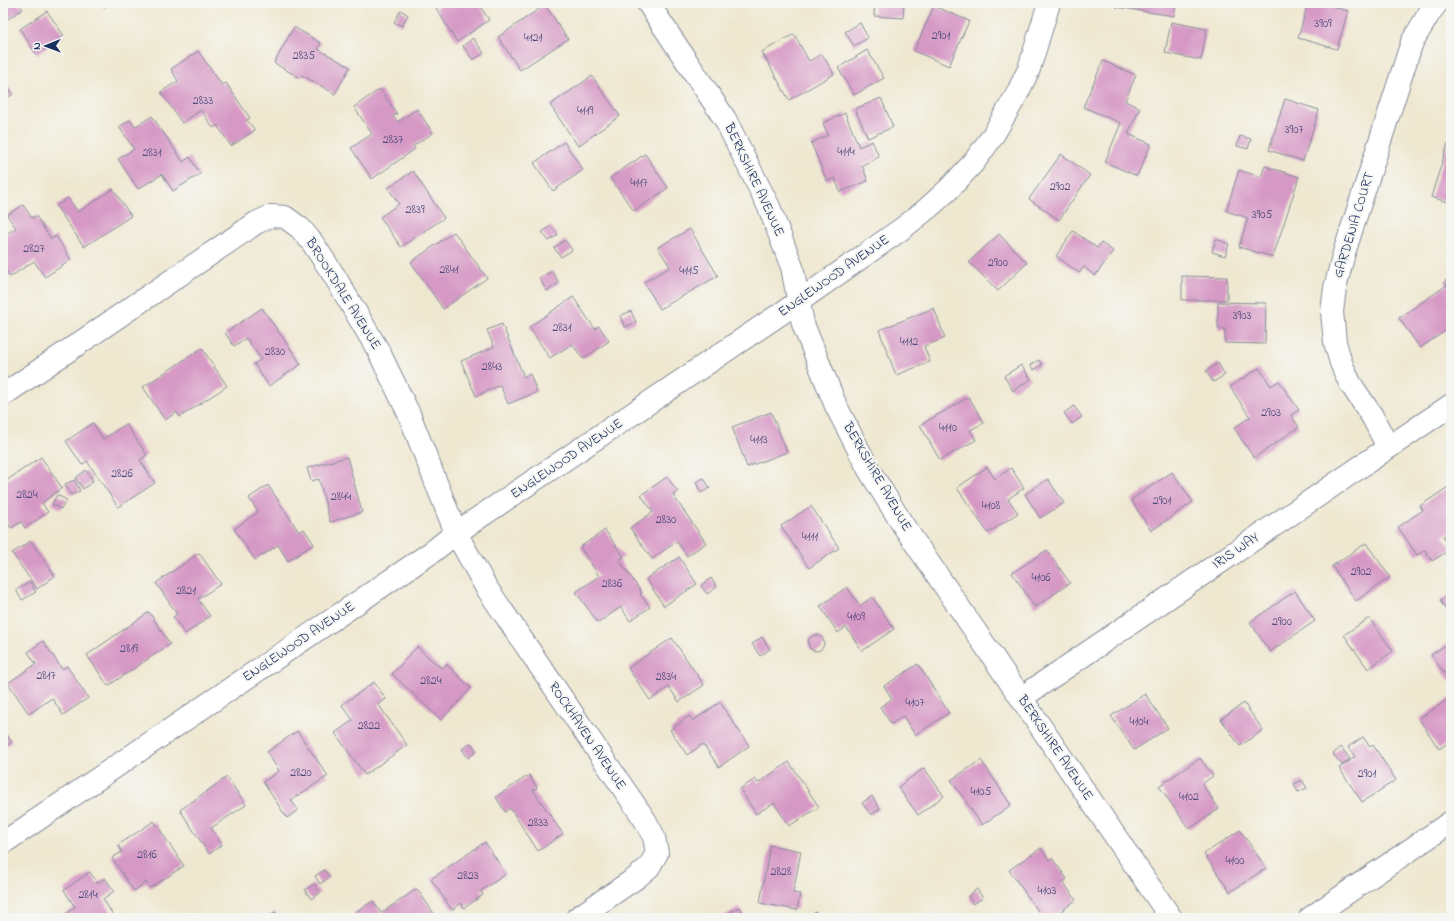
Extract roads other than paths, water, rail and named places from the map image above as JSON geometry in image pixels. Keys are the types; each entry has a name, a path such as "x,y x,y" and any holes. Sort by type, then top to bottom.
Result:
{"street":[{"name":"BERKSHIRE AVENUE","path":"648,3 725,119 769,207 792,266 803,324 836,406 869,470 903,525 1171,918"},
{"name":"ENGLEWOOD AVENUE","path":"3,843 798,302 903,228 928,208 949,189 974,162 992,136 1016,96 1029,69 1049,3"},
{"name":"GARDENIA COURT","path":"1388,447 1372,416 1350,383 1341,363 1334,334 1332,312 1334,288 1412,42 1437,3"},
{"name":"BROOKDALE AVENUE","path":"3,395 256,223 271,216 285,217 300,228 312,242 335,277 378,350 409,414 456,534"},
{"name":"IRIS WAY","path":"1021,698 1451,405"},
{"name":"ROCKHAVEN AVENUE","path":"456,534 486,586 645,820 654,837 657,854 649,867 636,878 578,918"},
{"path":"1310,918 1451,822"}]}
